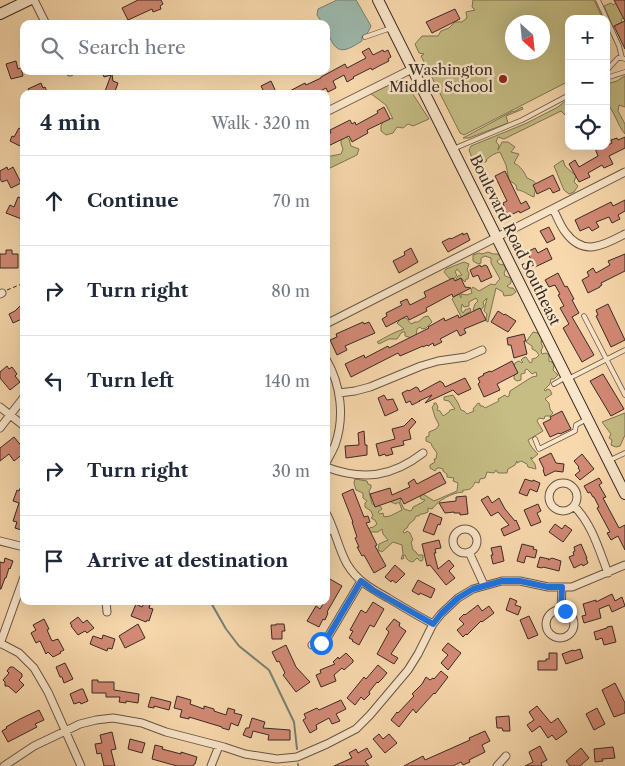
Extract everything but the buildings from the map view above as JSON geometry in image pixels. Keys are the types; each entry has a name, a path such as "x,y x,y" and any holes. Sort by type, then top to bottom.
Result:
{"street":[{"path":"0,14 29,0"},
{"path":"34,0 44,20"},
{"name":"Boulevard Road Southeast","path":"378,0 625,494"},
{"path":"330,110 412,68"},
{"path":"330,322 625,172"},
{"path":"553,209 566,233 577,244 586,247 596,247 625,234"},
{"path":"339,393 370,387 421,366 438,361 466,357 482,350"},
{"path":"330,368 339,393 340,406 339,428 330,456"},
{"path":"0,428 20,403"},
{"path":"0,407 20,423"},
{"path":"330,468 345,474 373,475 386,473 412,462 422,453"},
{"path":"574,506 589,526 608,573"},
{"path":"330,530 346,563 361,581 373,590 433,624"},
{"path":"0,541 20,546"},
{"path":"469,552 484,586"},
{"path":"4,766 34,746 66,730 80,724 113,718 142,723 166,732 245,754 286,759 297,757 356,729 370,716 408,670 433,624 441,614 458,598 473,589 502,581 520,581 548,587 572,587 625,565"},
{"path":"312,645 326,640 361,581"},
{"path":"561,610 562,587"},
{"path":"20,588 0,644 19,653 34,668 48,692 81,766"},
{"path":"106,605 107,612"},
{"path":"561,610 570,613 574,626 570,634 561,638 550,632 547,620 552,612 561,610"},
{"path":"211,766 219,746"},
{"path":"497,766 506,756"}],"lane":[{"path":"598,0 624,59"},
{"path":"365,38 392,28"},
{"path":"610,67 618,58 624,59"},
{"path":"610,77 625,72"},
{"path":"453,149 522,120 565,97"},
{"path":"584,316 625,395"},
{"path":"554,384 625,350"},
{"path":"534,439 540,449 575,431 576,425 587,419"},
{"path":"608,461 625,453"}],"path":[{"path":"1,294 20,285"}],"shaded area":[{"path":"337,0 356,0 371,26 367,34 362,36 362,41 345,50 341,50 334,45 330,37 330,20 320,20 317,15 318,9"},
{"name":"Washington Middle School","path":"473,0 594,0 601,15 565,15 565,83 464,135 460,133 421,56 424,54 419,53 415,44 422,36 438,36 441,31 449,28 455,22 462,22 467,18 466,12 475,10 472,7"},
{"path":"616,3 625,17 621,19 622,22 613,27 610,15 608,15 604,6"},
{"path":"625,76 625,107 619,105 618,111 625,124 625,134 610,108 610,83"},
{"path":"393,81 400,84 405,82 429,119 413,126 408,124 403,128 397,127 393,133 386,135 381,131 383,121 388,118 393,119 386,105 370,93 375,83 383,85"},
{"path":"564,102 565,115 561,111 504,139 498,137 496,142 499,145 498,150 502,142 508,142 515,147 511,152 519,154 514,163 522,169 527,178 535,182 534,197 517,190 516,185 509,180 506,165 500,152 475,168 471,162 469,150 471,146 527,123"},
{"path":"522,107 523,109 506,116 508,123 469,138 463,138 513,111 515,112"},
{"path":"344,135 349,139 351,146 359,149 357,155 330,168 330,156 341,154 343,149 341,138"},
{"path":"563,160 565,166 576,176 574,182 578,186 574,192 569,194 564,190 554,166"},
{"path":"488,252 498,254 501,258 497,261 499,264 504,265 506,269 505,276 511,278 511,283 507,286 513,288 516,292 512,295 504,296 503,292 496,288 488,322 486,321 487,314 484,311 487,298 483,302 484,306 479,311 473,310 478,301 476,298 469,302 469,306 464,307 462,304 461,310 463,313 470,308 471,311 464,315 468,325 466,326 452,299 459,294 461,298 461,294 467,295 472,293 473,287 479,291 491,284 495,285 500,279 491,263 491,258 485,256 481,258 481,263 478,264 473,261 473,255"},
{"path":"464,262 469,264 467,270 469,273 468,279 465,282 461,278 455,281 458,276 462,275 457,269 455,272 457,275 454,279 450,279 444,272 446,269"},
{"path":"428,316 432,322 426,328 422,329 420,327 417,329 416,336 412,338 405,336 405,332 402,332 397,339 389,339 379,344 377,342 404,329 397,323 402,318 406,318 411,324"},
{"path":"533,332 538,333 542,339 542,354 546,353 549,355 549,361 554,365 553,370 558,375 551,379 550,384 544,390 550,390 552,394 545,399 553,413 550,416 545,416 544,419 539,418 537,421 543,431 528,440 538,454 532,459 531,457 536,469 528,467 527,464 521,461 517,463 517,461 515,465 508,469 507,473 498,473 496,470 494,473 487,472 485,478 480,479 479,483 475,482 471,489 446,497 432,509 428,508 428,512 416,516 403,532 407,531 410,533 413,540 411,542 413,550 418,555 423,555 422,561 417,558 413,562 410,561 405,555 401,559 403,554 402,545 393,542 382,552 378,550 379,544 388,540 383,534 382,529 378,532 366,532 377,524 371,518 373,516 371,511 365,507 367,501 363,498 363,493 356,490 355,479 367,481 371,485 369,491 372,504 380,506 382,509 378,512 380,514 383,513 384,517 402,510 399,502 396,504 391,502 394,496 399,496 404,509 410,511 425,500 420,497 423,494 434,501 457,491 458,483 453,481 454,478 447,477 443,469 437,468 435,471 430,468 430,465 435,462 434,459 436,459 437,453 431,443 426,441 426,437 429,436 429,432 436,429 439,425 432,407 436,403 437,410 443,416 450,410 455,409 449,401 444,400 444,397 453,395 461,410 467,414 474,411 473,409 478,403 485,408 499,401 498,399 505,395 509,396 510,391 532,377 537,376 536,372 532,374 527,369 525,373 521,374 521,380 517,381 514,379 517,373 514,366 515,363 519,361 522,363 521,360 526,357 530,363 532,359 539,355 526,342"},
{"path":"625,413 625,435 620,446 616,447 611,445 612,440 609,438 611,434 602,422"}],"waterway":[{"path":"212,605 226,629 239,646 269,670 294,722 297,749"}],"place":[{"name":"Washington Middle School","path":"503,79"}],"route":[{"path":"321,643 326,640 361,581 373,590 433,624 458,598 473,589 502,581 520,581 548,587 562,587 561,610 565,611"}]}
